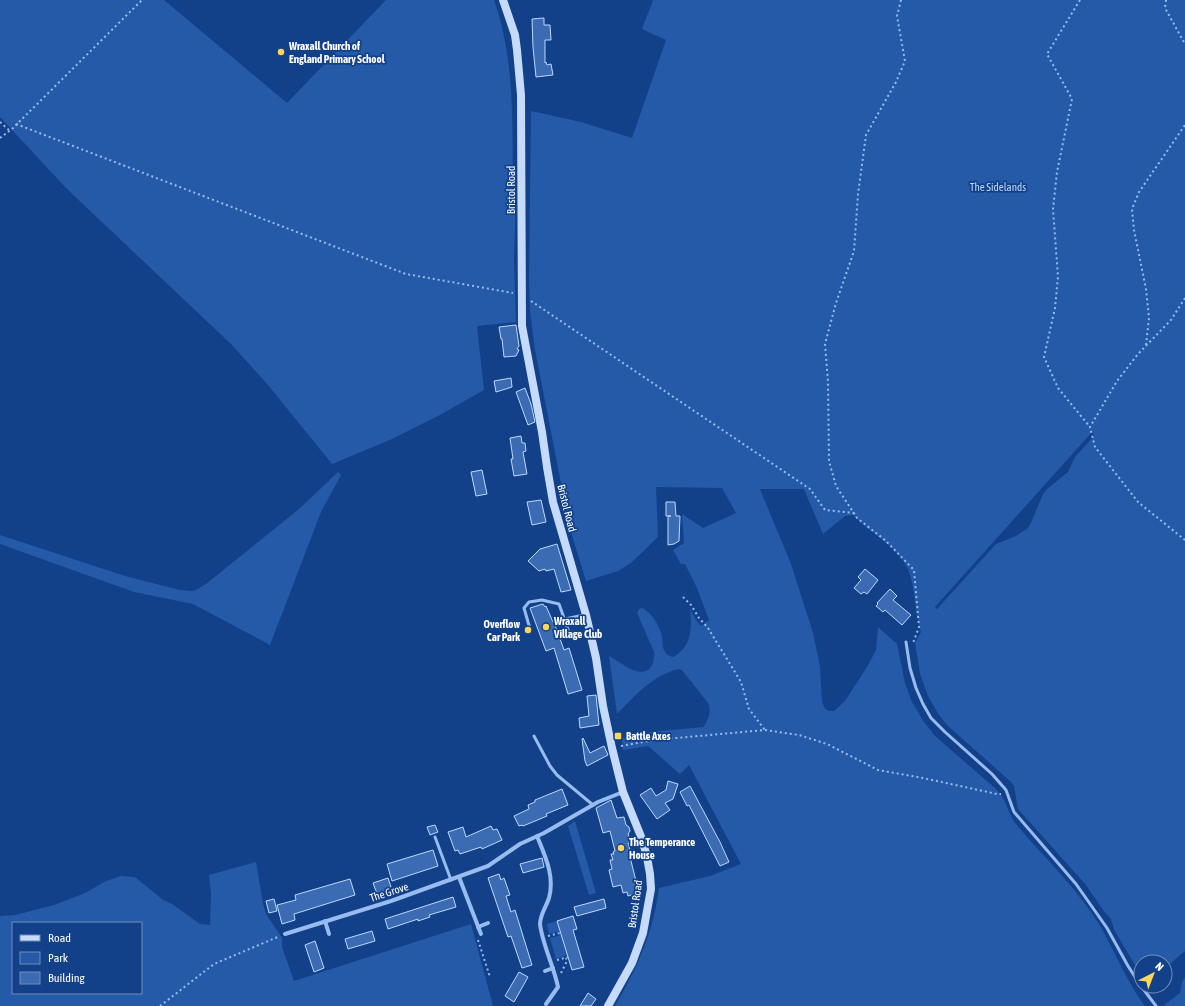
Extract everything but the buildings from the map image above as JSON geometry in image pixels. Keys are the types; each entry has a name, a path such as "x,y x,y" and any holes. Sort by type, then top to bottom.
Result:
{"main road":[{"name":"Bristol Road","path":"504,0 515,35 521,95 522,326 542,432 553,502 586,615 596,658 603,706 623,792 647,857 650,874 651,889 643,933 638,949 622,982 608,1006"}],"street":[{"name":"The Grove","path":"285,934 391,901 488,866 514,848 593,805 623,792"},
{"path":"538,836 551,877 549,898 540,923 558,988 546,1005"},
{"path":"459,877 481,934"},
{"path":"325,922 329,934"},
{"path":"478,927 488,923"},
{"path":"545,970 553,968"}],"lane":[{"path":"530,628 524,608 529,602 542,600 559,604 570,635"},
{"path":"565,620 586,615"},
{"path":"906,642 910,668 916,688 931,718 992,774 1006,790 1014,812 1080,890 1107,928 1133,974"},
{"path":"534,736 550,766 557,775 593,805"},
{"path":"435,836 450,880"},
{"path":"1147,994 1156,1006"}],"path":[{"path":"0,138 10,131 142,0"},
{"path":"901,0 897,16 905,61 896,82 866,135 858,194 854,251 836,303 825,344 828,382 829,461 836,486 858,518 885,540 914,570 919,627 908,654"},
{"path":"1080,0 1048,54 1072,99 1058,172 1053,209 1058,277 1054,308 1044,357 1058,388 1090,427 1095,447 1138,502 1185,540"},
{"path":"1166,0 1165,8 1185,44"},
{"path":"0,122 10,131"},
{"path":"16,124 406,274 521,294 810,489 825,510 854,513"},
{"path":"1146,346 1149,318 1146,289 1134,230 1132,209 1139,192 1185,125"},
{"path":"1090,427 1117,381 1146,346 1171,320 1185,298"},
{"path":"683,598 691,605 699,618 708,628 741,682 749,709 765,730"},
{"path":"612,748 661,739 765,730 799,734 828,744 878,770 997,794 1002,794 1006,790"},
{"path":"544,938 560,933"},
{"path":"160,1006 214,964 285,934"},
{"path":"481,934 477,935 490,977"},
{"path":"551,962 567,957 567,961 561,974 555,975"}],"green space":[{"path":"0,0 164,0 287,103 386,0 494,0 506,47 511,96 513,194 516,194 514,260 516,322 477,326 484,390 438,416 392,439 332,464 268,385 232,345 68,190 0,117"},
{"name":"The Sidelands","path":"653,0 1185,0 1185,951 1173,961 1173,954 1133,954 1133,962 1114,930 1111,919 1086,885 1018,809 1014,786 1011,782 947,725 939,715 928,696 920,674 915,643 921,632 911,577 908,569 897,554 853,515 845,516 823,534 804,489 760,489 791,564 813,633 820,667 822,702 825,709 834,711 845,701 867,667 876,650 878,627 897,644 905,683 912,702 924,722 935,736 1000,793 1015,823 1070,884 1090,910 1105,934 1133,988 1133,994 1137,994 1145,1006 615,1006 631,977 649,935 659,888 710,876 741,864 689,765 680,774 648,746 623,750 622,738 648,732 704,727 710,712 708,703 682,670 679,669 660,676 652,681 637,693 617,714 609,656 636,671 645,671 651,667 654,660 654,652 637,613 639,609 642,608 646,610 655,620 662,636 664,650 667,655 673,657 684,648 687,642 691,630 690,609 701,626 709,620 697,588 685,564 681,564 673,550 684,543 682,514 703,528 736,513 722,488 656,487 658,537 632,562 618,571 586,581 570,529 535,350 530,311 531,111 581,122 632,138 666,40 642,29","holes":["1093,431 1094,436 1075,457 1068,472 1043,494 1028,528 1016,536 996,544 937,609 935,607"]},
{"path":"338,472 341,475 321,512 270,645 193,604 134,592 0,544 0,535 125,576 180,590 194,591 206,584 299,509"},
{"path":"575,821 596,893 589,895 568,826"},
{"path":"256,862 266,914 282,938 282,947 294,981 471,924 493,1006 0,1006 0,916 15,915 54,905 85,893 106,881 121,876 135,877 163,900 172,904 200,924 210,925 211,893 209,875"},
{"path":"557,921 560,931 549,934 547,924"},
{"path":"561,935 567,955 556,959 550,938"},
{"path":"1185,977 1185,1006 1165,1006 1164,1005 1180,993 1182,982"}],"place":[{"name":"Wraxall Church of England Primary School","path":"281,52"},
{"name":"Wraxall Village Club","path":"546,627"},
{"name":"Overflow Car Park","path":"528,630"},
{"name":"Battle Axes","path":"618,736"},
{"name":"The Temperance House","path":"621,848"}]}
